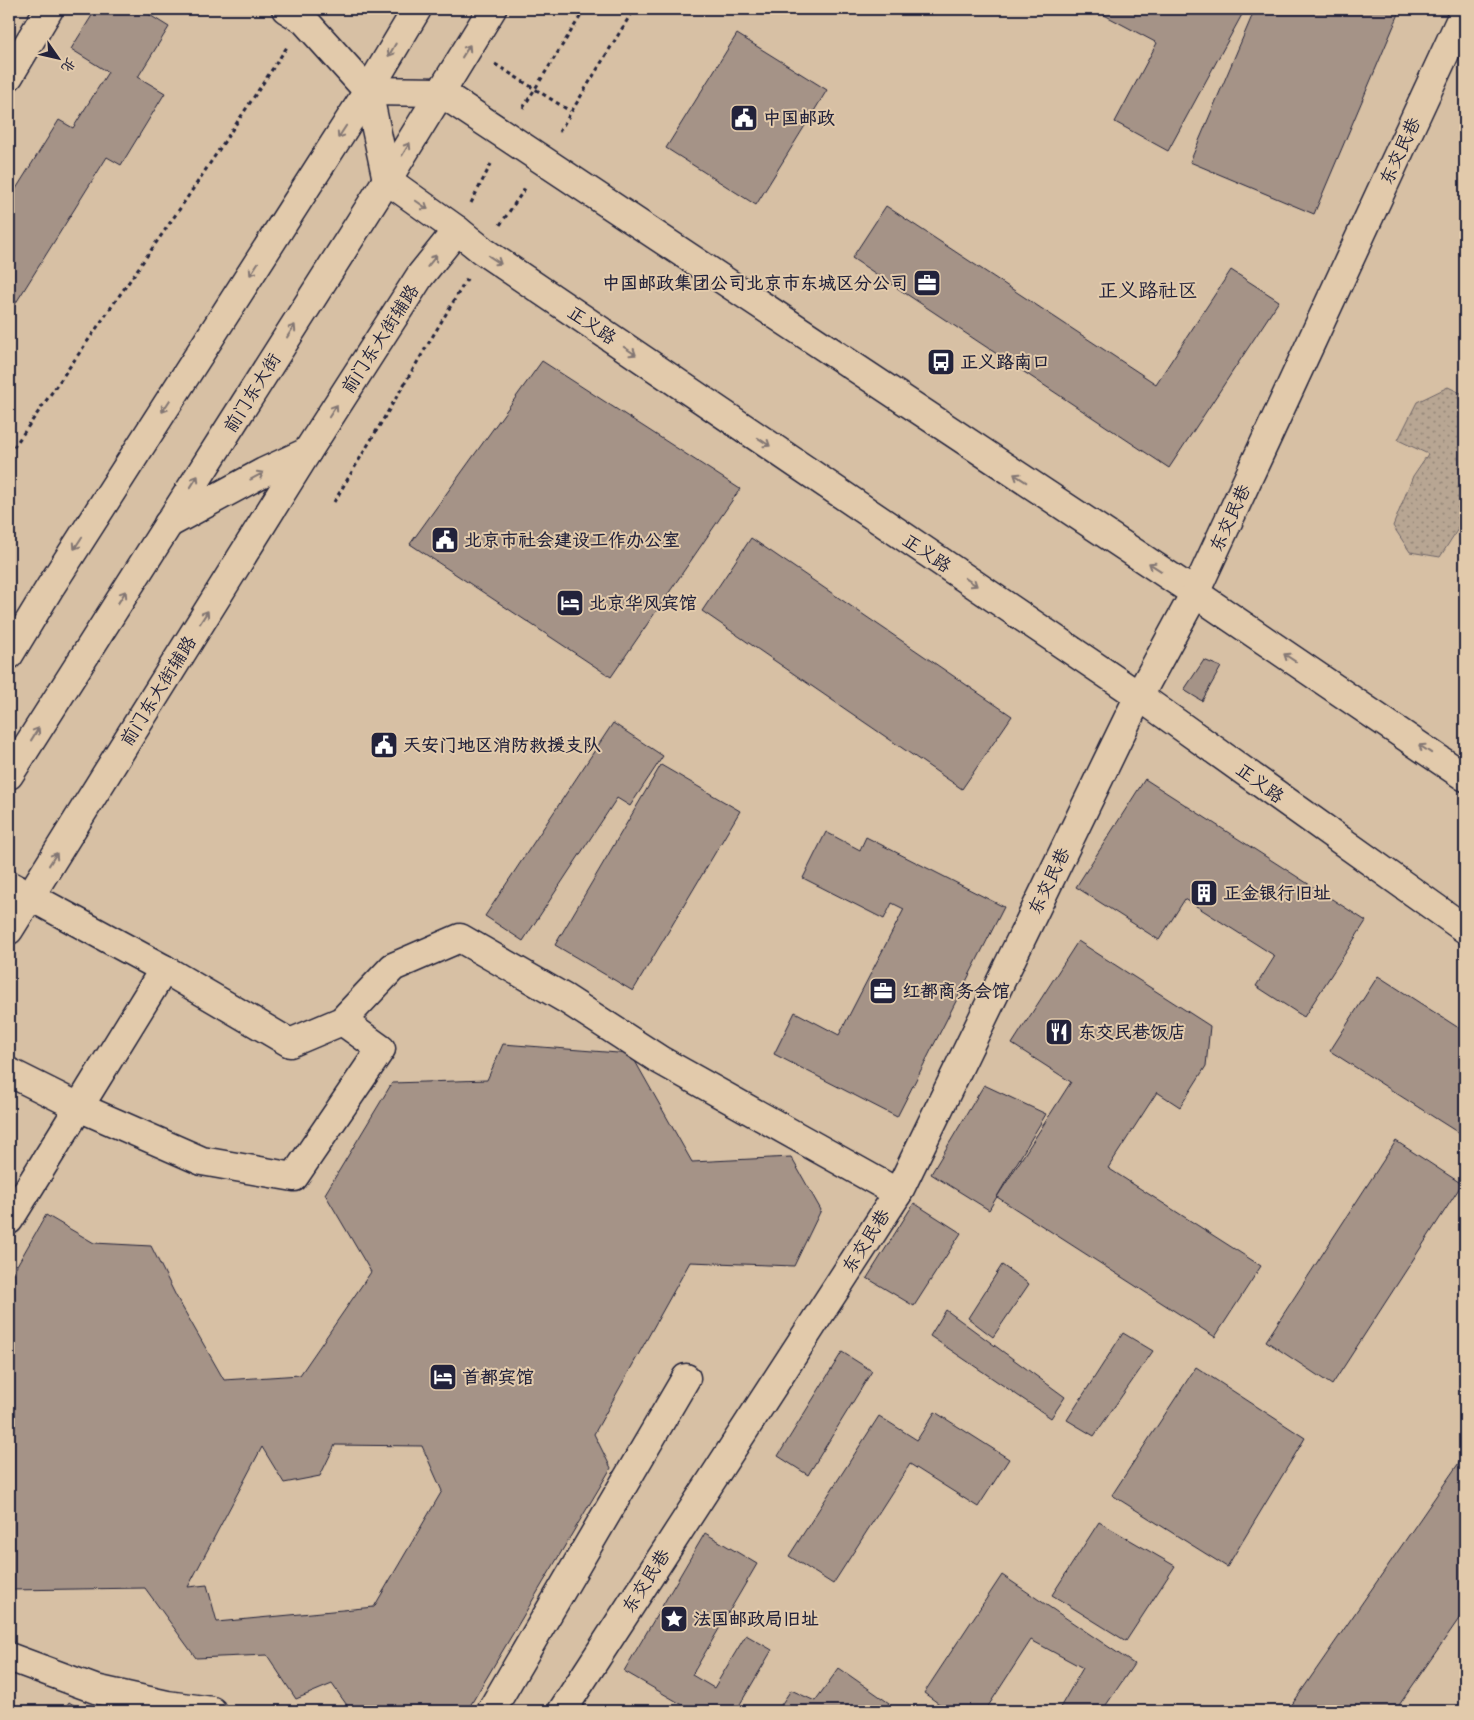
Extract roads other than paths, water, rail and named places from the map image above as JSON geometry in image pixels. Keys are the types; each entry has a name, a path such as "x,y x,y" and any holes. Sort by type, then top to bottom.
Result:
{"street":[{"path":"9,76 49,9"},
{"path":"9,655 54,581 368,92 417,9"},
{"name":"前门东大街","path":"9,775 387,180 492,9"},
{"name":"东交民巷","path":"562,1711 898,1193 1139,696 1195,593 1465,10"},
{"path":"295,14 368,92 387,180"},
{"path":"368,92 440,92 911,407 1195,593 1465,776"},
{"name":"正义路","path":"387,180 483,251 1139,696 1465,929"},
{"name":"前门东大街辅路","path":"9,930 19,890 307,452 420,276 457,230"},
{"path":"168,524 264,472 307,452"},
{"path":"19,890 164,969 290,1043 342,1021 393,967 460,938 566,999 660,1060 898,1193"},
{"path":"9,1220 164,969"},
{"path":"9,1072 79,1107 202,1161 294,1177 382,1049 342,1021"},
{"path":"491,1711 686,1378"},
{"path":"9,1657 95,1689 167,1705 212,1711"}],"place":[{"name":"中国邮政","path":"744,118"},
{"name":"中国邮政集团公司北京市东城区分公司","path":"927,283"},
{"name":"正义路南口","path":"941,362"},
{"name":"北京市社会建设工作办公室","path":"445,540"},
{"name":"北京华风宾馆","path":"570,603"},
{"name":"天安门地区消防救援支队","path":"384,745"},
{"name":"正金银行旧址","path":"1204,893"},
{"name":"红都商务会馆","path":"883,991"},
{"name":"东交民巷饭店","path":"1059,1032"},
{"name":"首都宾馆","path":"443,1377"},
{"name":"法国邮政局旧址","path":"674,1619"}],"district":[{"name":"正义路社区","path":"1148,290"}]}
